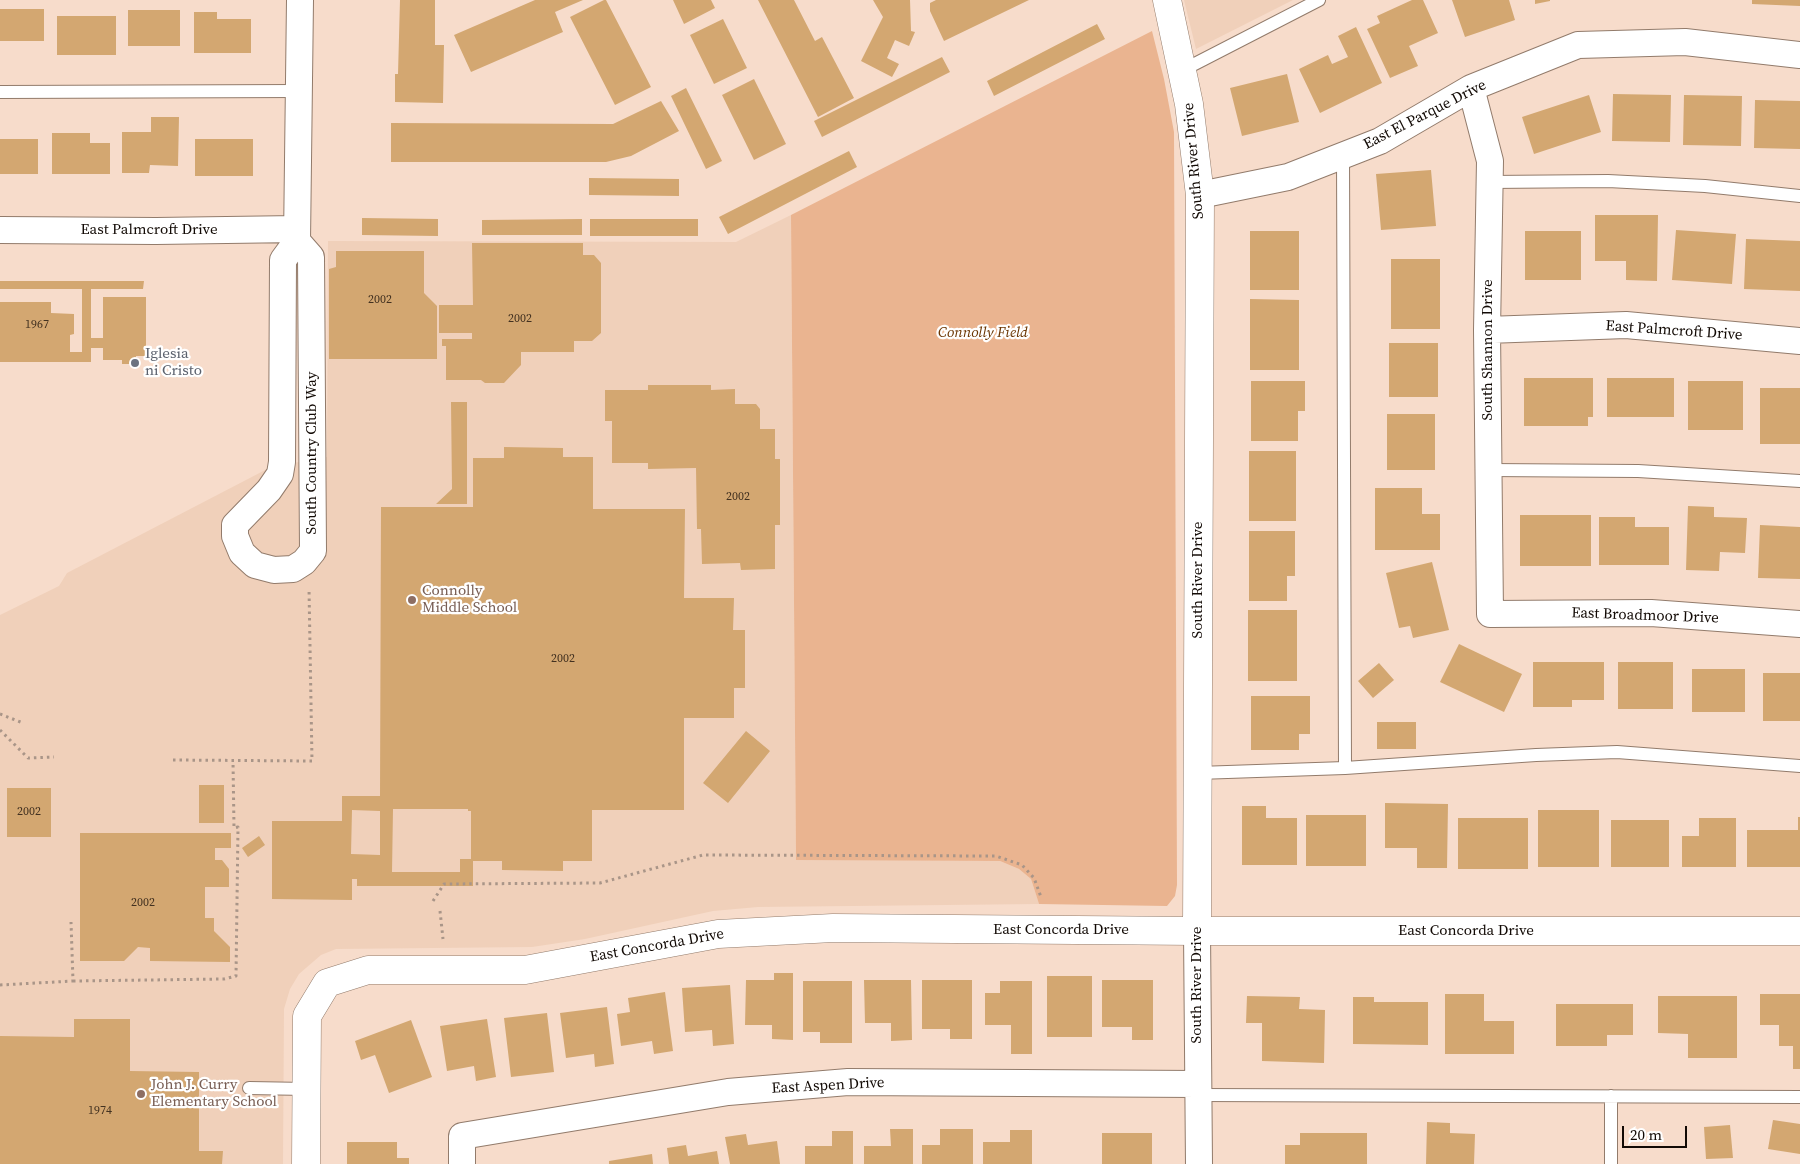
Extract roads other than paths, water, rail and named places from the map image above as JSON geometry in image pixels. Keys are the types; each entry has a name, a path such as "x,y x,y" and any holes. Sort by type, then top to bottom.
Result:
{"street":[{"path":"297,235 300,0"},
{"name":"South River Drive","path":"1167,0 1189,104 1200,195 1197,931 1199,1164"},
{"name":"East El Parque Drive","path":"1200,195 1288,177 1380,141 1471,88 1578,45 1686,42 1800,56"},
{"name":"South Shannon Drive","path":"1471,88 1490,161 1487,330 1490,614"},
{"name":"East Palmcroft Drive","path":"0,230 156,231 297,235"},
{"name":"South Country Club Way","path":"297,235 311,258 313,551 304,562 293,569 274,570 256,565 242,553 235,536 235,525 268,490 280,474 282,462 282,260 297,235"},
{"name":"East Palmcroft Drive","path":"1487,330 1626,325 1800,341"},
{"name":"East Broadmoor Drive","path":"1490,614 1651,613 1800,624"},
{"name":"East Concorda Drive","path":"306,1089 307,1016 327,983 368,970 525,970 718,934 833,928 1197,931 1800,931"},
{"name":"East Aspen Drive","path":"462,1164 462,1136 728,1092 848,1082 1197,1089"},
{"path":"306,1089 306,1164"}],"lane":[{"path":"1183,70 1320,0"},
{"path":"0,92 299,91"},
{"path":"1343,155 1345,768"},
{"path":"1489,182 1608,181 1705,186 1800,196"},
{"path":"1488,470 1638,471 1800,481"},
{"path":"1198,773 1345,768 1536,755 1617,752 1800,766"},
{"path":"249,1088 306,1089"},
{"path":"1197,1089 1611,1096 1800,1096"},
{"path":"1611,1096 1611,1164"}],"place":[{"name":"Iglesia ni Cristo","path":"135,363"},
{"name":"Connolly Middle School","path":"412,600"},
{"name":"John J. Curry Elementary School","path":"141,1094"}],"park label":[{"name":"Connolly Field","path":"983,333"}]}
